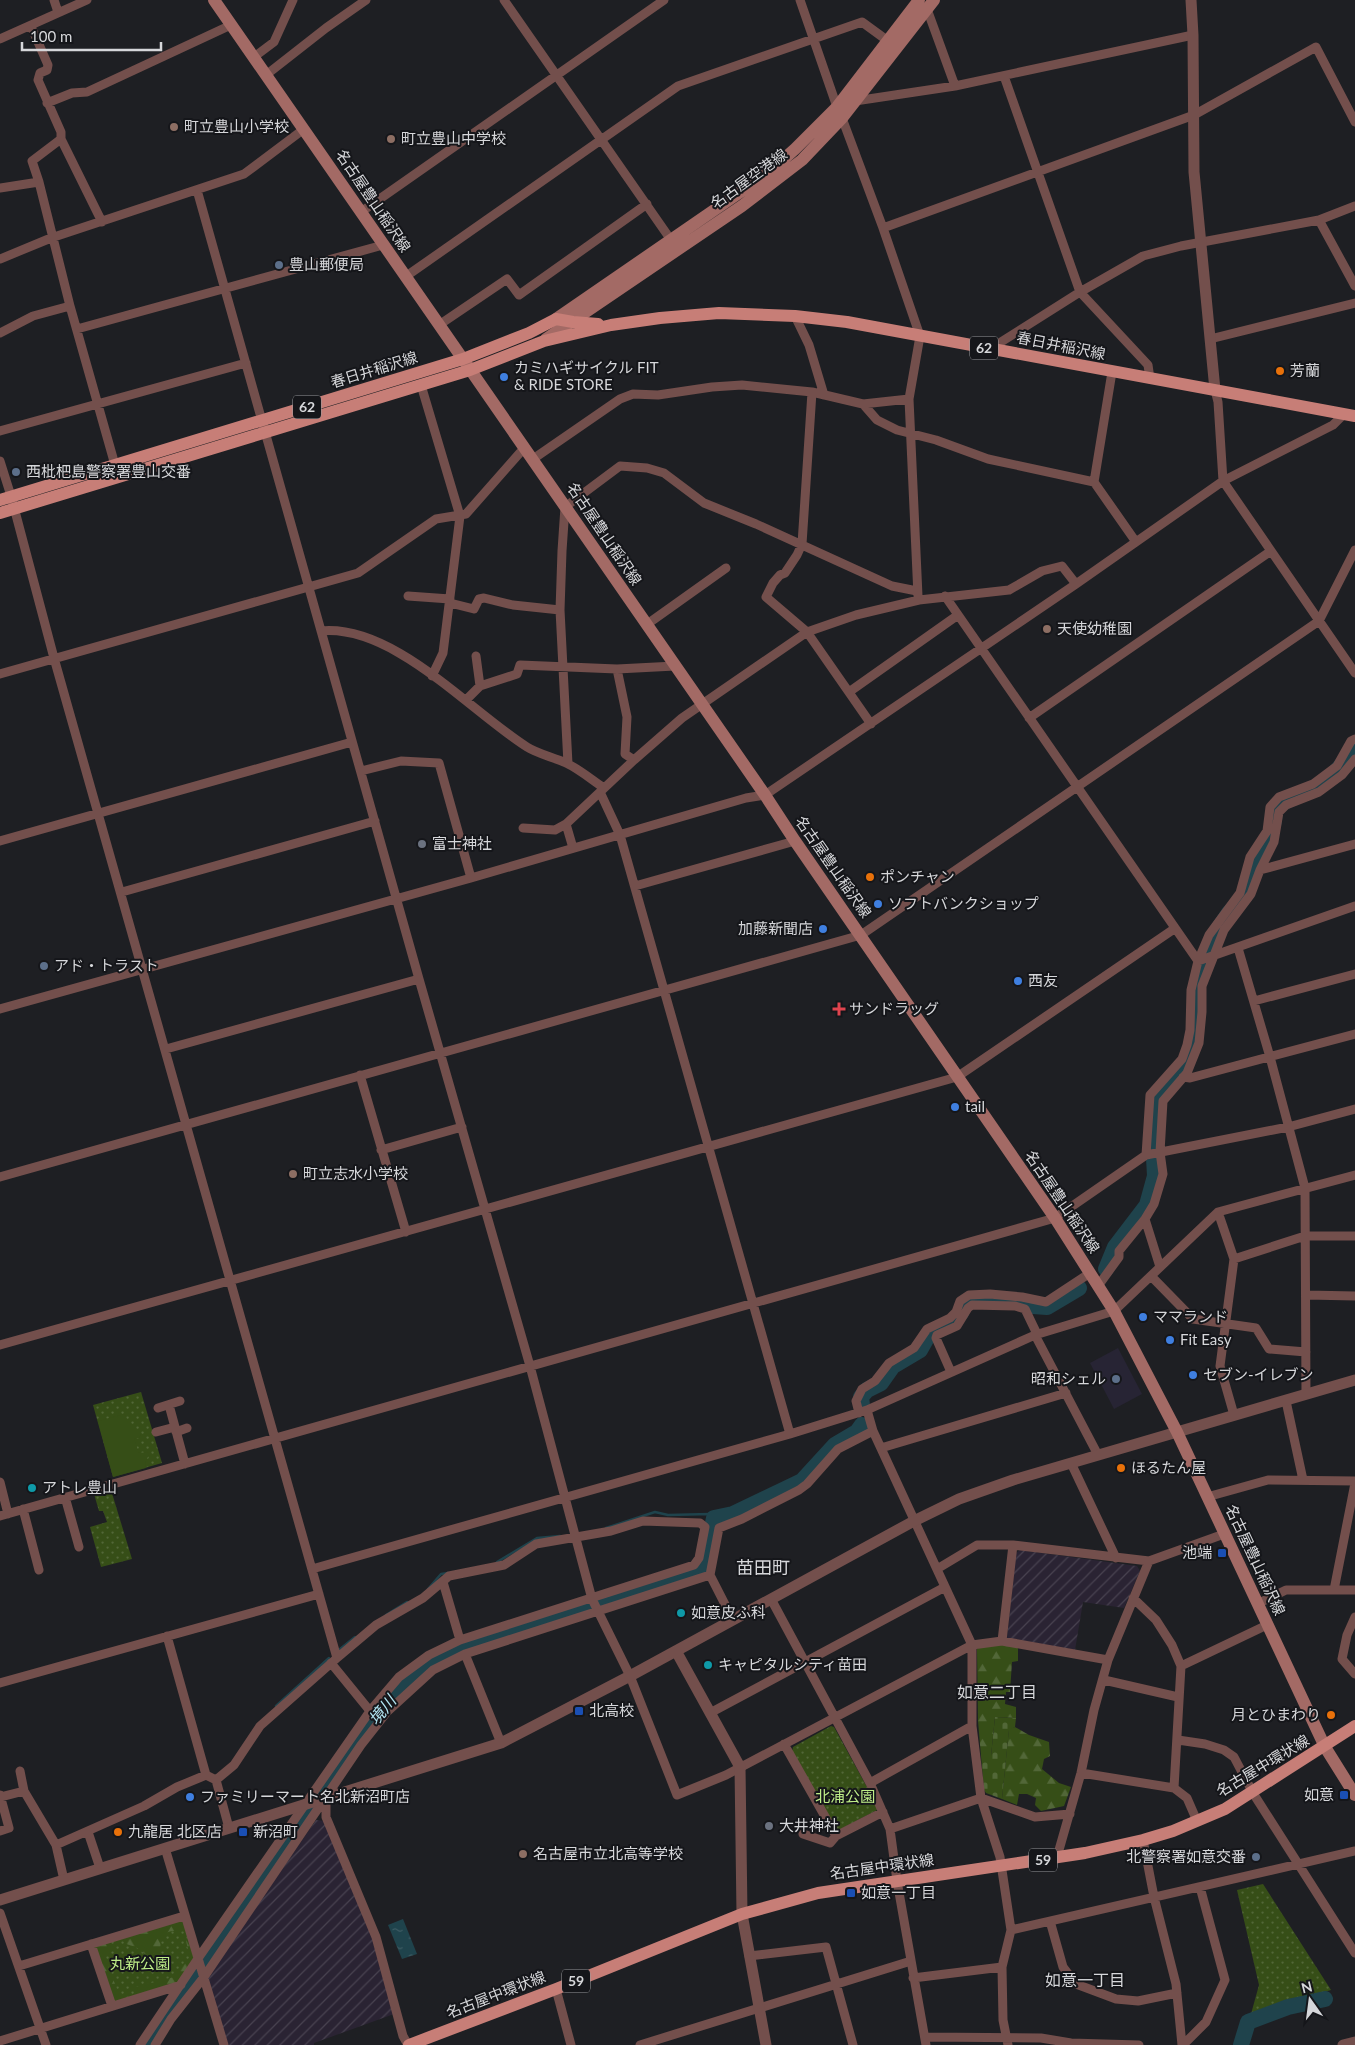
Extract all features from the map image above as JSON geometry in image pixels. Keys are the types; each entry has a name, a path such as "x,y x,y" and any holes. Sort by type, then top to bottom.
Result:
{"main road":[{"name":"名古屋豊山稲沢線","path":"214,0 765,795 1055,1218 1090,1273 1114,1311 1177,1432 1325,1747 1355,1794"},
{"name":"名古屋空港線","path":"544,341 774,183 802,160 839,113 888,41 926,3"},
{"name":"名古屋空港線","path":"556,319 768,172 855,101 926,3"},
{"name":"春日井稲沢線","path":"0,513 263,426 544,341 611,325 719,313 796,316 847,322 1349,416"},
{"name":"春日井稲沢線","path":"6,498 115,465 421,385 466,365 556,319 611,325"},
{"name":"名古屋中環状線","path":"408,2045 556,1989 742,1914 818,1893 1058,1858 1144,1840 1173,1831 1226,1808 1253,1793 1355,1726"}],"street":[{"path":"54,0 58,12"},
{"path":"0,39 87,0"},
{"path":"266,75 326,28 366,0"},
{"path":"504,0 648,204 671,240"},
{"path":"360,212 664,0"},
{"path":"800,0 920,336 909,399 918,596"},
{"path":"1191,0 1194,172 1218,402 1223,481 1355,673"},
{"path":"254,57 274,42 290,2"},
{"path":"926,3 955,86"},
{"path":"405,277 678,86 814,37 862,22 888,41"},
{"path":"47,102 72,93 86,92 231,25"},
{"path":"30,26 48,65 46,70 40,73 38,80 62,138 102,222"},
{"path":"855,101 955,86 1193,35"},
{"path":"883,228 1194,115 1316,47 1355,122"},
{"path":"1004,76 1080,292 1148,365 1150,379"},
{"path":"0,258 52,238 244,174 304,129"},
{"path":"62,138 32,161 70,306 115,465"},
{"path":"0,188 39,182"},
{"path":"197,190 530,1366 594,1605 630,1676 677,1794 740,1767 972,1645 1002,1641 1108,1660"},
{"path":"439,325 507,279 519,295 648,204"},
{"path":"996,350 1002,342 1080,292 1143,256 1319,220 1355,206"},
{"path":"1319,220 1355,286"},
{"path":"77,329 383,245"},
{"path":"1210,339 1355,303"},
{"path":"0,333 33,316 70,306"},
{"path":"796,316 808,345 824,395"},
{"path":"0,432 246,363"},
{"path":"1094,482 1112,372"},
{"path":"421,385 460,516 443,653 432,676"},
{"path":"533,459 620,399 633,394 658,394 742,385 812,392 863,404 909,399"},
{"path":"812,392 802,544 785,573 780,575 773,583 766,597 808,632 871,724"},
{"path":"863,404 877,420 898,430 936,440 988,459 1094,482 1136,542"},
{"path":"0,1009 471,878 746,798 765,795 1076,584 1223,481 1349,416"},
{"path":"0,674 358,573 436,519 466,514 524,446"},
{"path":"0,461 6,498 14,509 54,658 232,1281 319,1594 334,1661 370,1711"},
{"path":"568,764 560,610 565,507 620,466 647,468 664,473 704,503 918,596"},
{"path":"0,1177 861,935 1319,621 1355,550"},
{"path":"1028,718 1271,551"},
{"path":"523,828 555,830 566,824 682,718 808,632 918,596 945,596 1009,590 1042,571 1062,566 1076,584"},
{"path":"646,624 726,568"},
{"path":"408,596 450,601 474,609 479,599 484,598 513,605 560,610"},
{"path":"945,596 1174,929 1206,959"},
{"path":"849,692 958,615"},
{"path":"321,631 333,630 374,640 410,658 528,748 568,764 602,790 620,834 790,1434"},
{"path":"476,656 480,686"},
{"path":"466,700 480,686 517,674 520,665 617,669 675,666"},
{"path":"617,669 627,717 625,754 634,760"},
{"path":"1098,1286 1119,1257 1118,1250 1145,1219 1154,1204 1163,1174 1153,1153 1150,1095 1182,1059 1190,1030 1191,990 1206,959 1224,930 1251,894 1274,842 1279,812 1286,805 1319,792 1342,775 1353,753 1351,742 1355,739"},
{"path":"0,841 352,742"},
{"path":"1153,1153 1163,1101 1187,1073 1199,1043 1202,986 1209,935 1240,893 1250,857 1266,831 1270,807 1279,798 1312,784 1353,753"},
{"path":"361,771 401,761 439,763 471,878"},
{"path":"122,892 375,821"},
{"path":"566,824 573,848"},
{"path":"635,886 795,841"},
{"path":"1260,870 1355,844"},
{"path":"1206,959 1355,906"},
{"path":"0,1345 710,1148 957,1077 1174,929"},
{"path":"1238,948 1270,1057 1304,1188 1307,1295 1306,1394"},
{"path":"1254,1001 1355,974"},
{"path":"166,1049 419,979"},
{"path":"1183,1078 1190,1078 1355,1034"},
{"path":"360,1075 406,1232"},
{"path":"0,1482 4,1515 1055,1218 1153,1153 1288,1127 1355,1109"},
{"path":"381,1150 462,1127"},
{"path":"312,1568 863,1412 1036,1334 1114,1311 1218,1212 1355,1175"},
{"path":"1218,1212 1234,1259 1220,1366 1234,1415"},
{"path":"1145,1219 1160,1267"},
{"path":"1234,1259 1305,1236 1355,1236"},
{"path":"1007,2042 1003,2020 1002,1967 1011,1930 1002,1867 981,1798 972,1726 972,1645 873,1431 856,1401 862,1389 875,1381 889,1363 914,1348 926,1329 950,1318 956,1312 960,1301 969,1295 990,1294 1022,1297 1046,1302 1090,1273"},
{"path":"1151,1276 1193,1319 1256,1328 1269,1349 1306,1352"},
{"path":"1307,1295 1355,1296"},
{"path":"951,1372 936,1338 937,1335 957,1326 968,1308 972,1305 1015,1306 1025,1309 1098,1455"},
{"path":"0,1900 502,1743 630,1676 914,1521 959,1499 1013,1480 1355,1380"},
{"path":"881,1448 1066,1393"},
{"path":"158,1408 180,1401"},
{"path":"1286,1401 1303,1480"},
{"path":"169,1405 185,1464"},
{"path":"156,1432 187,1428"},
{"path":"732,1620 710,1575 719,1528 742,1520 799,1490 807,1484 838,1450 873,1431"},
{"path":"1071,1464 1116,1558"},
{"path":"1207,1497 1268,1480 1355,1482 1334,1590"},
{"path":"65,1497 79,1547"},
{"path":"23,1509 40,1570"},
{"path":"140,2045 199,1957 316,1801 387,1712 434,1670 465,1654 694,1565 699,1558 705,1527 700,1522 643,1521 611,1531 536,1544 504,1565 449,1576 423,1598 376,1625 334,1661 260,1726 234,1766 216,1780"},
{"path":"937,1569 977,1545 1014,1545 1150,1561 1224,1534"},
{"path":"1002,1641 1014,1545"},
{"path":"1058,1858 1082,1772 1094,1710 1104,1680 1108,1660 1150,1561"},
{"path":"155,2045 170,2020 204,1976 316,1801 370,1711 400,1677 430,1655 460,1640 710,1575"},
{"path":"443,1582 460,1640"},
{"path":"710,1713 945,1587"},
{"path":"1257,1604 1286,1590 1355,1590"},
{"path":"0,1683 319,1594"},
{"path":"1134,1598 1156,1620 1172,1645 1181,1666 1174,1788"},
{"path":"771,1599 870,1783 890,1829 913,1978 925,2041 1007,2042 1041,2038 1071,2043 1139,2045"},
{"path":"1355,1617 1347,1635 1342,1659 1355,1674"},
{"path":"1181,1666 1268,1625"},
{"path":"167,1636 206,1775 216,1780 229,1828"},
{"path":"676,1651 740,1767 742,1914 766,2045"},
{"path":"465,1654 502,1743"},
{"path":"1104,1680 1178,1697"},
{"path":"870,1783 972,1726"},
{"path":"1178,1740 1205,1744 1224,1750 1234,1757 1253,1793 1355,1952"},
{"path":"784,1744 836,1836"},
{"path":"20,1771 24,1792 56,1845 64,1880"},
{"path":"1082,1772 1174,1788 1187,1798 1197,1821"},
{"path":"56,1845 144,1806 206,1775"},
{"path":"0,1831 8,1828 0,1796 24,1792"},
{"path":"890,1829 981,1798 1035,1817 1070,1814"},
{"path":"316,1801 326,1817 376,1937 403,2036 408,2045"},
{"path":"803,1834 830,1843 836,1836 883,1812"},
{"path":"88,1832 100,1868"},
{"path":"1144,1840 1154,1897 1177,1993 1182,2045"},
{"path":"165,1848 224,2045"},
{"path":"1011,1930 1355,1851"},
{"path":"1182,2045 1206,2022 1225,1980 1200,1887"},
{"path":"0,1913 46,2045"},
{"path":"19,1966 184,1916"},
{"path":"1050,1921 1063,1968 1076,1984 1116,1999 1138,2001 1177,1993"},
{"path":"92,1944 112,2006"},
{"path":"749,1956 826,1947 853,2045"},
{"path":"640,2045 911,1961"},
{"path":"913,1978 1002,1967"},
{"path":"0,2041 181,1985"},
{"path":"556,1989 571,2045"},
{"path":"1343,2045 1355,2042"}],"shaded area":[{"name":"昭和シェル","path":"1118,1348 1142,1394 1114,1409 1090,1363"},
{"path":"1020,1550 1137,1566 1140,1571 1124,1608 1083,1602 1075,1650 1007,1638 1016,1553"},
{"path":"316,1820 324,1821 373,1938 394,2014 314,2043 314,2045 227,2045 207,1978"}],"green space":[{"path":"141,1392 162,1463 113,1477 93,1405"},
{"path":"125,1414 128,1423 141,1434 139,1438 134,1439 139,1453 148,1452 149,1455 145,1462 146,1468 113,1477 98,1421"},
{"path":"111,1490 132,1559 101,1567 90,1527 107,1522 103,1511 99,1511 94,1494"},
{"path":"1004,1644 1018,1646 1018,1661 1012,1662 1010,1692 1006,1692 1005,1704 1016,1707 1016,1718 995,1717 991,1756 981,1756 978,1721 977,1649"},
{"path":"995,1717 1016,1718 1015,1727 1009,1730 1002,1799 986,1793 984,1790 981,1756 991,1756"},
{"name":"北浦公園","path":"831,1726 834,1727 879,1809 839,1830 834,1829 792,1752 793,1747"},
{"path":"1015,1727 1029,1735 1049,1742 1050,1756 1044,1759 1042,1769 1059,1783 1071,1787 1064,1806 1041,1811 1035,1805 1036,1798 1027,1794 1019,1794 1017,1805 1002,1799 1009,1729"},
{"path":"1263,1884 1331,1990 1251,2014 1259,1985 1237,1890"},
{"name":"丸新公園","path":"184,1917 198,1957 181,1984 112,2005 92,1945"},
{"path":"184,1917 186,1931 174,1931 164,1934 161,1938 160,1949 151,1955 146,1955 139,1949 126,1944 122,1939"},
{"path":"188,1938 198,1957 181,1984 135,1997 134,1991 136,1987 174,1977 190,1957 186,1941"},
{"path":"109,1941 111,1950 104,1955 118,1992 122,1995 124,2002 112,2005 92,1945"}],"water":[{"path":"403,1919 417,1954 402,1959 388,1925"}],"waterway":[{"path":"1106,1269 1115,1247 1147,1205 1155,1176 1153,1140 1156,1099 1186,1062 1194,1042 1197,985 1213,937 1229,913 1245,896 1250,884 1251,869 1269,839 1275,810 1290,799 1316,788 1328,779 1343,764 1355,745"},
{"path":"862,1405 861,1397 867,1390 881,1383 893,1366 920,1350 929,1334 953,1322 961,1313 964,1305 971,1299 1015,1300 1033,1306 1047,1307 1079,1288"},
{"name":"境川","path":"148,2045 176,2000 361,1737 390,1698 408,1680 431,1663 469,1644 704,1568 714,1518 733,1514 802,1481 835,1445 857,1432 862,1425"},
{"path":"606,1528 655,1512 668,1515 710,1514 714,1518"},
{"path":"497,1562 537,1538 560,1536"},
{"path":"428,1589 441,1574 448,1573"},
{"path":"386,1615 407,1602"},
{"path":"340,1649 355,1637"},
{"path":"276,1706 329,1658"},
{"path":"1241,2045 1248,2022 1288,2007 1325,1999"}],"place":[{"name":"町立豊山小学校","path":"174,127"},
{"name":"町立豊山中学校","path":"391,139"},
{"name":"豊山郵便局","path":"279,265"},
{"name":"芳蘭","path":"1280,371"},
{"name":"カミハギサイクル FIT & RIDE STORE","path":"504,377"},
{"name":"西枇杷島警察署豊山交番","path":"16,472"},
{"name":"天使幼稚園","path":"1047,629"},
{"name":"富士神社","path":"422,844"},
{"name":"ポンチャン","path":"870,877"},
{"name":"ソフトバンクショップ","path":"878,904"},
{"name":"加藤新聞店","path":"823,929"},
{"name":"アド・トラスト","path":"44,966"},
{"name":"西友","path":"1018,981"},
{"name":"サンドラッグ","path":"839,1009"},
{"name":"tail","path":"955,1107"},
{"name":"町立志水小学校","path":"293,1174"},
{"name":"ママランド","path":"1143,1317"},
{"name":"Fit Easy","path":"1170,1340"},
{"name":"セブン-イレブン","path":"1193,1375"},
{"name":"昭和シェル","path":"1116,1379"},
{"name":"ほるたん屋","path":"1121,1468"},
{"name":"アトレ豊山","path":"32,1488"},
{"name":"池端","path":"1222,1553"},
{"name":"如意皮ふ科","path":"681,1613"},
{"name":"キャピタルシティ苗田","path":"708,1665"},
{"name":"北高校","path":"579,1711"},
{"name":"月とひまわり","path":"1331,1715"},
{"name":"如意","path":"1344,1795"},
{"name":"ファミリーマート名北新沼町店","path":"190,1797"},
{"name":"大井神社","path":"769,1826"},
{"name":"九龍居 北区店","path":"118,1832"},
{"name":"新沼町","path":"243,1832"},
{"name":"名古屋市立北高等学校","path":"523,1854"},
{"name":"北警察署如意交番","path":"1256,1857"},
{"name":"如意一丁目","path":"851,1893"}],"district":[{"name":"苗田町","path":"763,1568"},
{"name":"如意二丁目","path":"997,1692"},
{"name":"如意一丁目","path":"1085,1980"}]}
